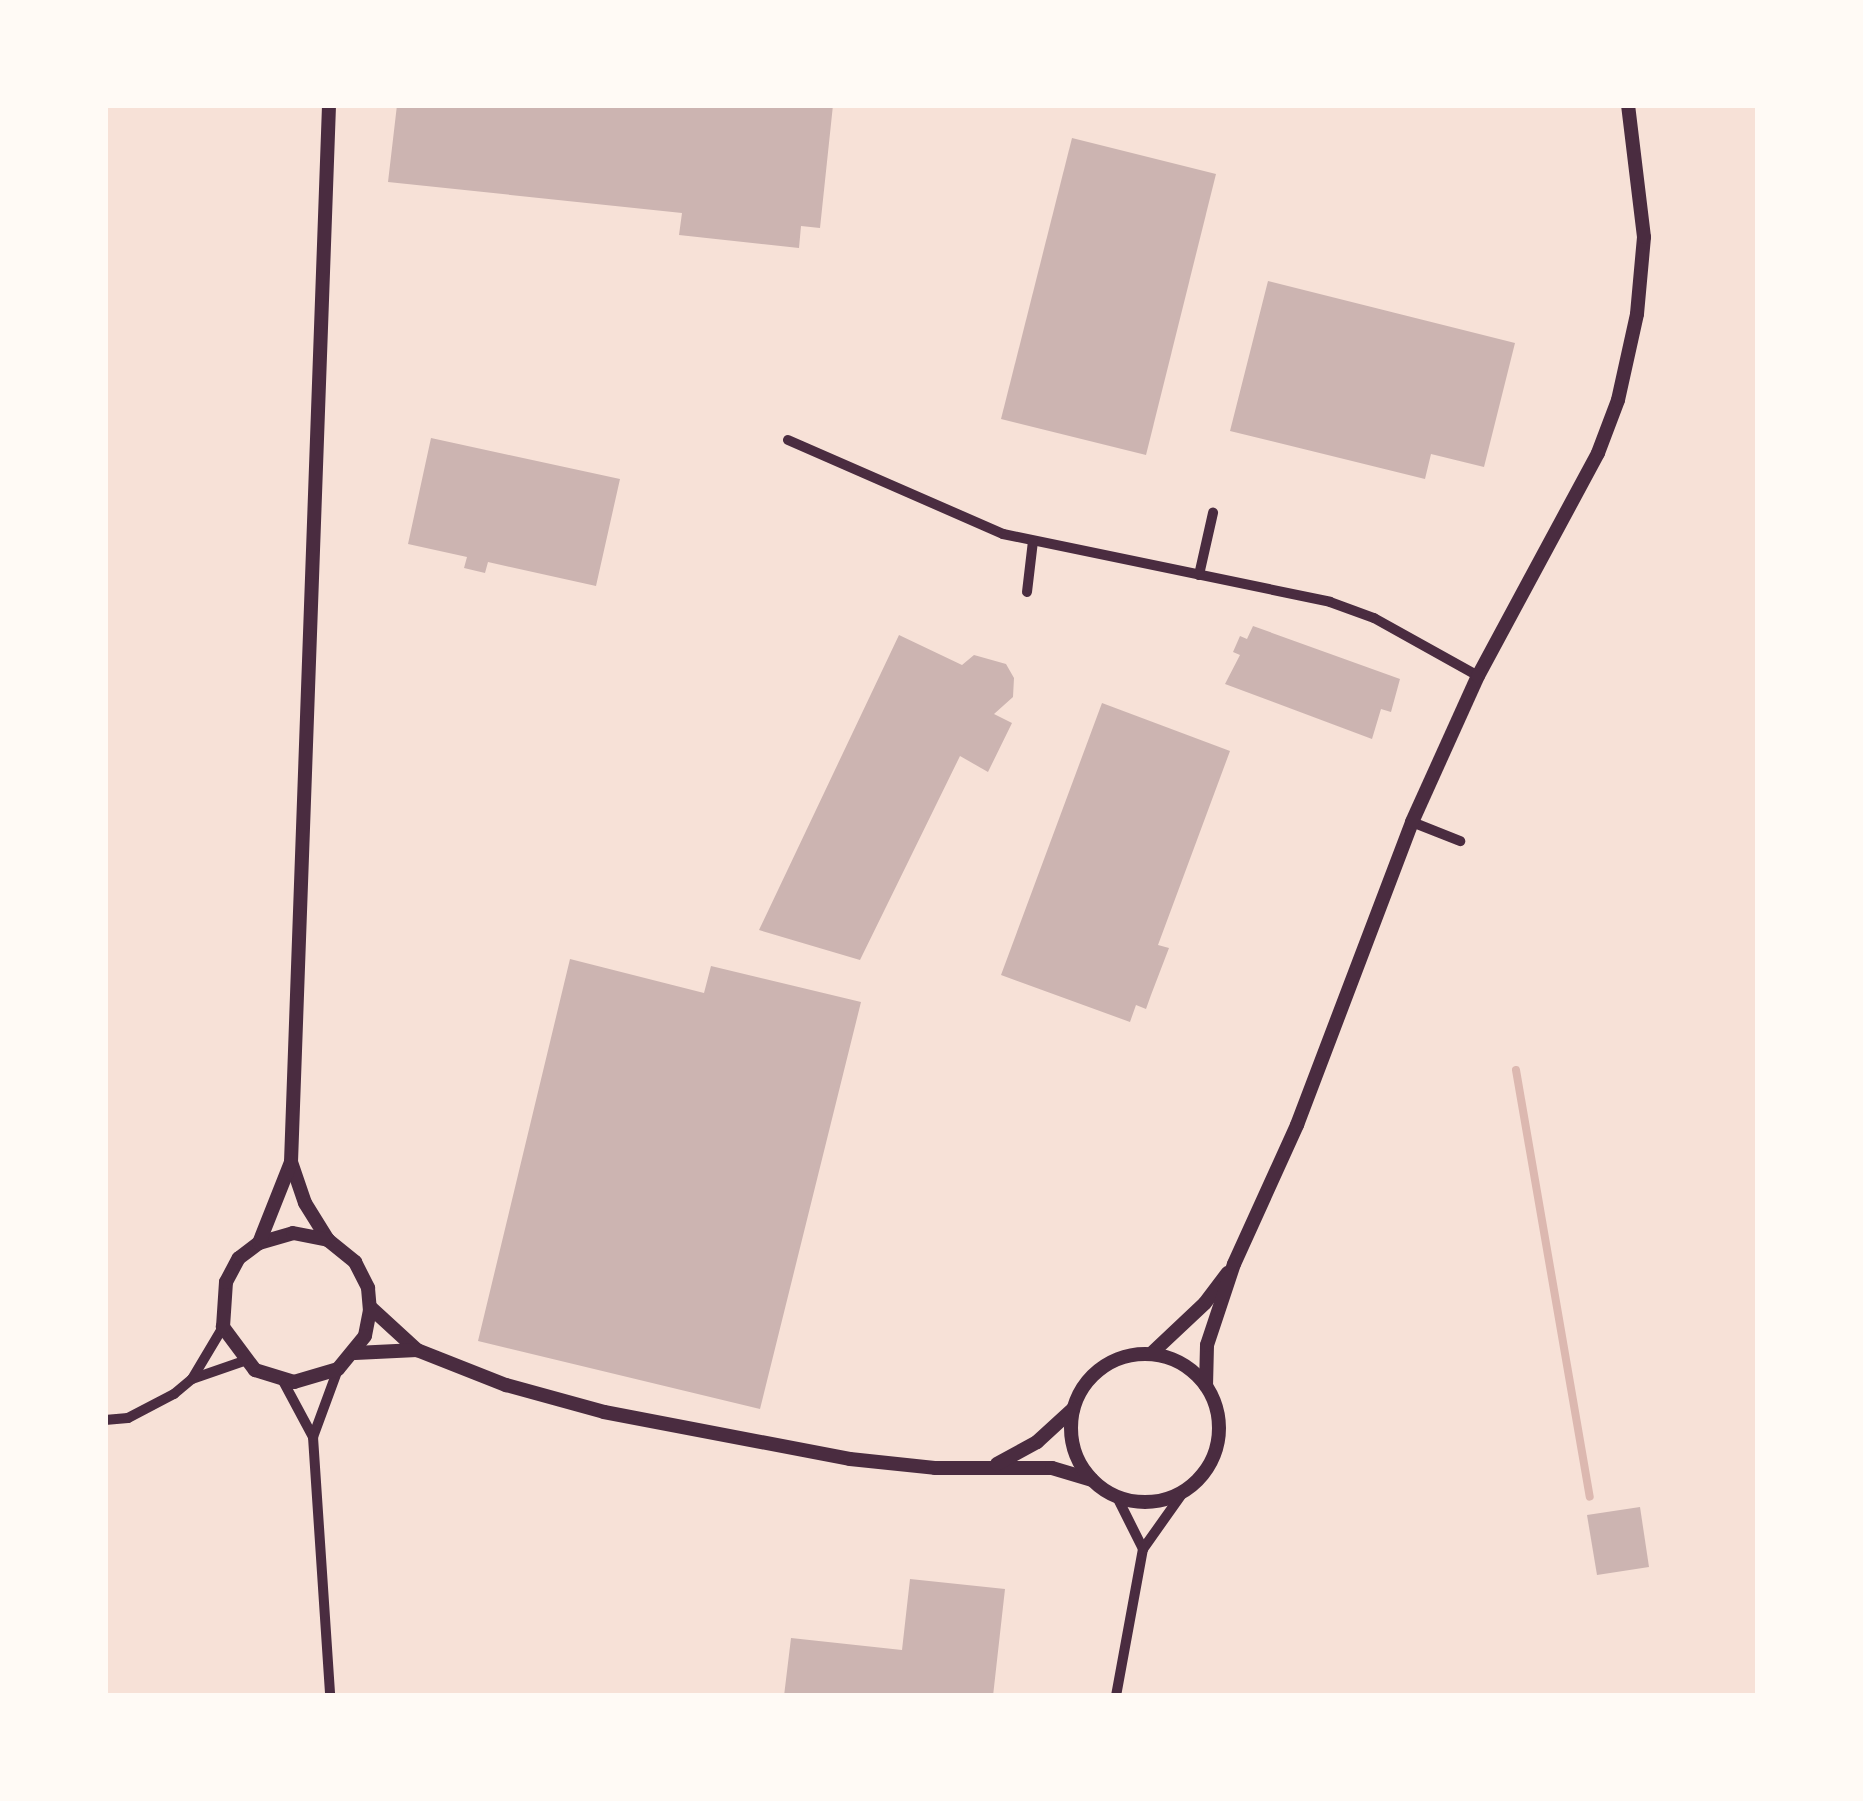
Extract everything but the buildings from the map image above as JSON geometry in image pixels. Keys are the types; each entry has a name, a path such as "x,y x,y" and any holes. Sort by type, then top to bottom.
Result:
{"street":[{"path":"259,1243 291,1162 329,105"},
{"path":"1116,1696 1143,1549 1211,1462 1219,1435 1206,1387 1207,1346 1234,1264 1297,1125 1412,822 1478,676 1588,473 1618,400 1637,314 1645,237 1628,105"},
{"path":"788,440 966,521 1034,542 1330,602 1374,619 1478,676"},
{"path":"1199,575 1213,513"},
{"path":"1027,592 1034,542"},
{"path":"1412,822 1460,841"},
{"path":"291,1162 305,1203 328,1240 355,1262 370,1307 417,1350 506,1385 753,1442 883,1463 1052,1468 1091,1480 1118,1498 1150,1502 1182,1494"},
{"path":"192,1379 223,1327 226,1282 239,1258 259,1243 293,1233 328,1240"},
{"path":"997,1464 1037,1442 1073,1409 1102,1369 1153,1352 1205,1303 1234,1264"},
{"path":"223,1327 244,1361 284,1381 316,1379 338,1369 355,1353 370,1307"},
{"path":"355,1353 417,1350"},
{"path":"1153,1352 1181,1364 1206,1387"},
{"path":"105,1420 128,1418 192,1379 244,1361"},
{"path":"313,1437 338,1369"},
{"path":"284,1381 313,1437 330,1696"},
{"path":"1073,1409 1076,1456 1091,1480"},
{"path":"1118,1498 1143,1549"}],"waterway":[{"path":"1516,1070 1590,1497"}]}
